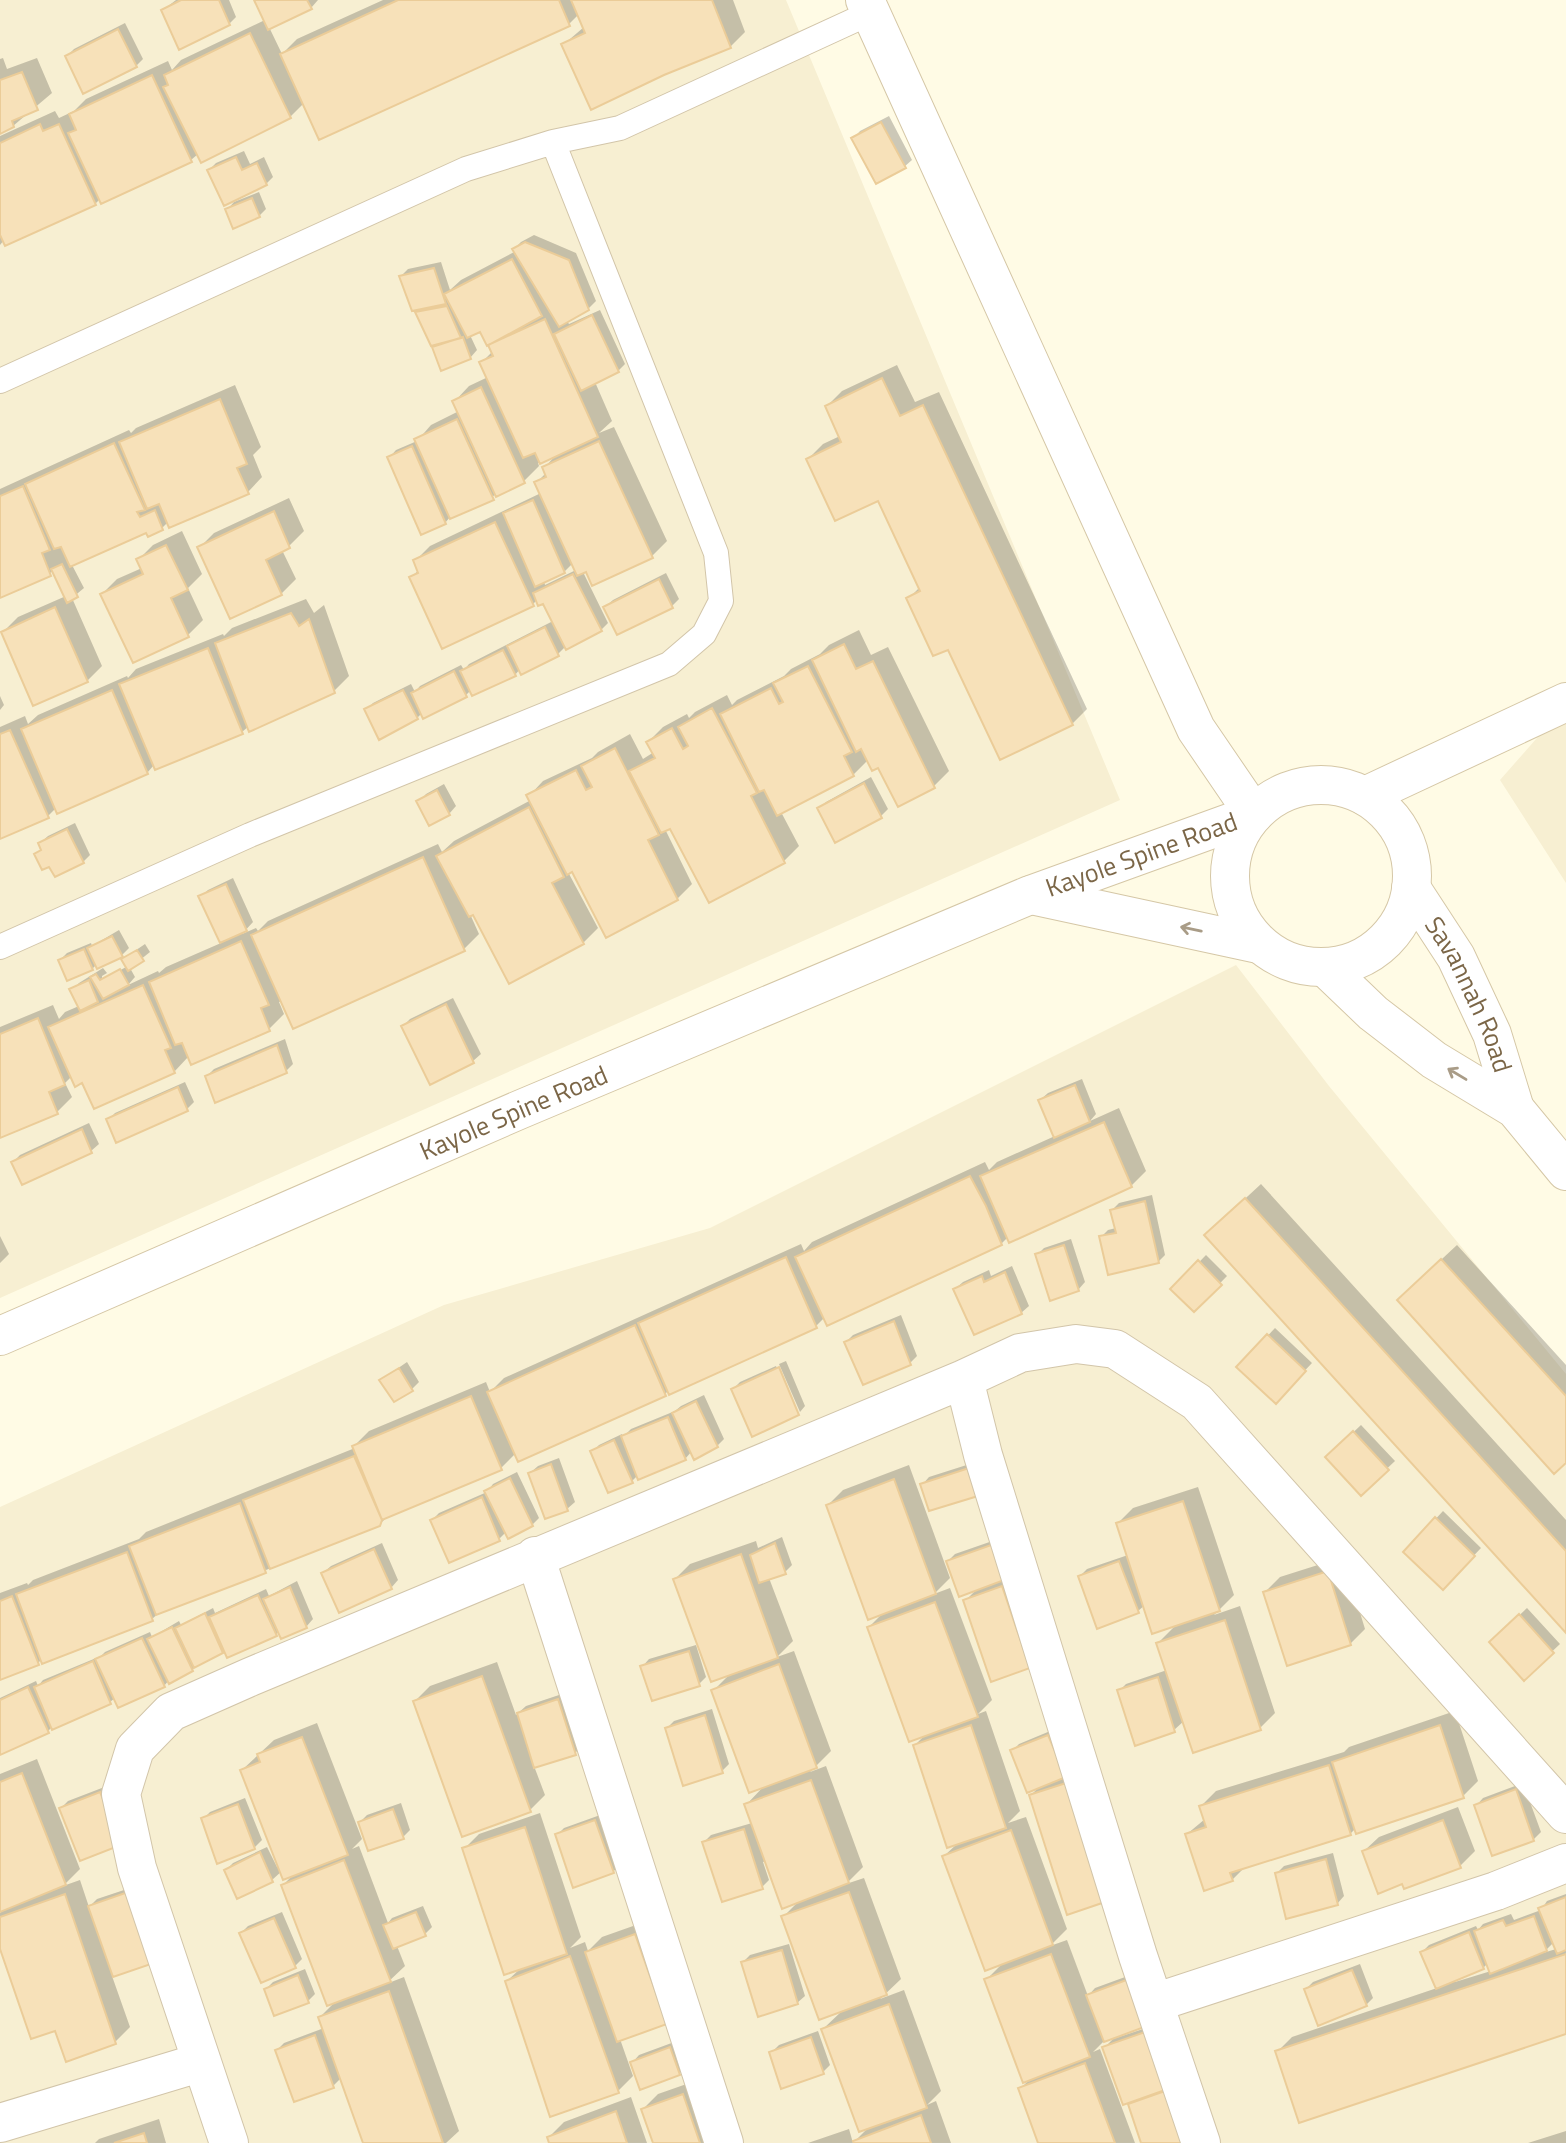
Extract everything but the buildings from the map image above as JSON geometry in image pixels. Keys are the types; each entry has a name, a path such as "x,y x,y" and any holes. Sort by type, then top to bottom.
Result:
{"street":[{"path":"867,6 1196,729 1254,814"},
{"path":"1365,796 1566,702"},
{"path":"1307,785 1336,786 1365,796 1388,815 1403,837 1411,862 1411,888 1404,913 1391,936 1362,959 1326,968 1290,963 1258,944 1240,921 1231,894 1230,865 1238,837 1254,814 1278,795 1307,785"},
{"name":"Kayole Spine Road","path":"0,1336 519,1110 1030,895 1254,814"},
{"name":"Savannah Road","path":"1411,888 1462,968 1492,1034 1515,1109"},
{"name":"Kayole Spine Road","path":"1030,895 1258,944"},
{"name":"Savannah Road","path":"1326,968 1373,1013 1434,1060 1515,1109 1566,1171"},
{"path":"229,2143 137,1868 121,1794 135,1749 172,1713 250,1676 964,1379 1020,1353 1076,1344 1115,1349 1197,1402 1566,1814"},
{"path":"964,1379 987,1469 1154,2003 1201,2143"},
{"path":"535,1556 724,2143"},
{"path":"1154,2003 1496,1891 1566,1863"},
{"path":"0,2123 202,2062"}],"lane":[{"path":"0,381 466,169 553,142 620,128 867,6"},
{"path":"0,947 250,835 668,664 704,634 721,601 716,553 553,142"}],"shaded area":[{"path":"0,0 786,0 1120,800 0,1298"},
{"path":"1566,705 1566,883 1500,780"},
{"path":"1236,965 1329,1086 1566,1374 1566,2143 0,2143 0,1507 444,1305 710,1228"}]}
